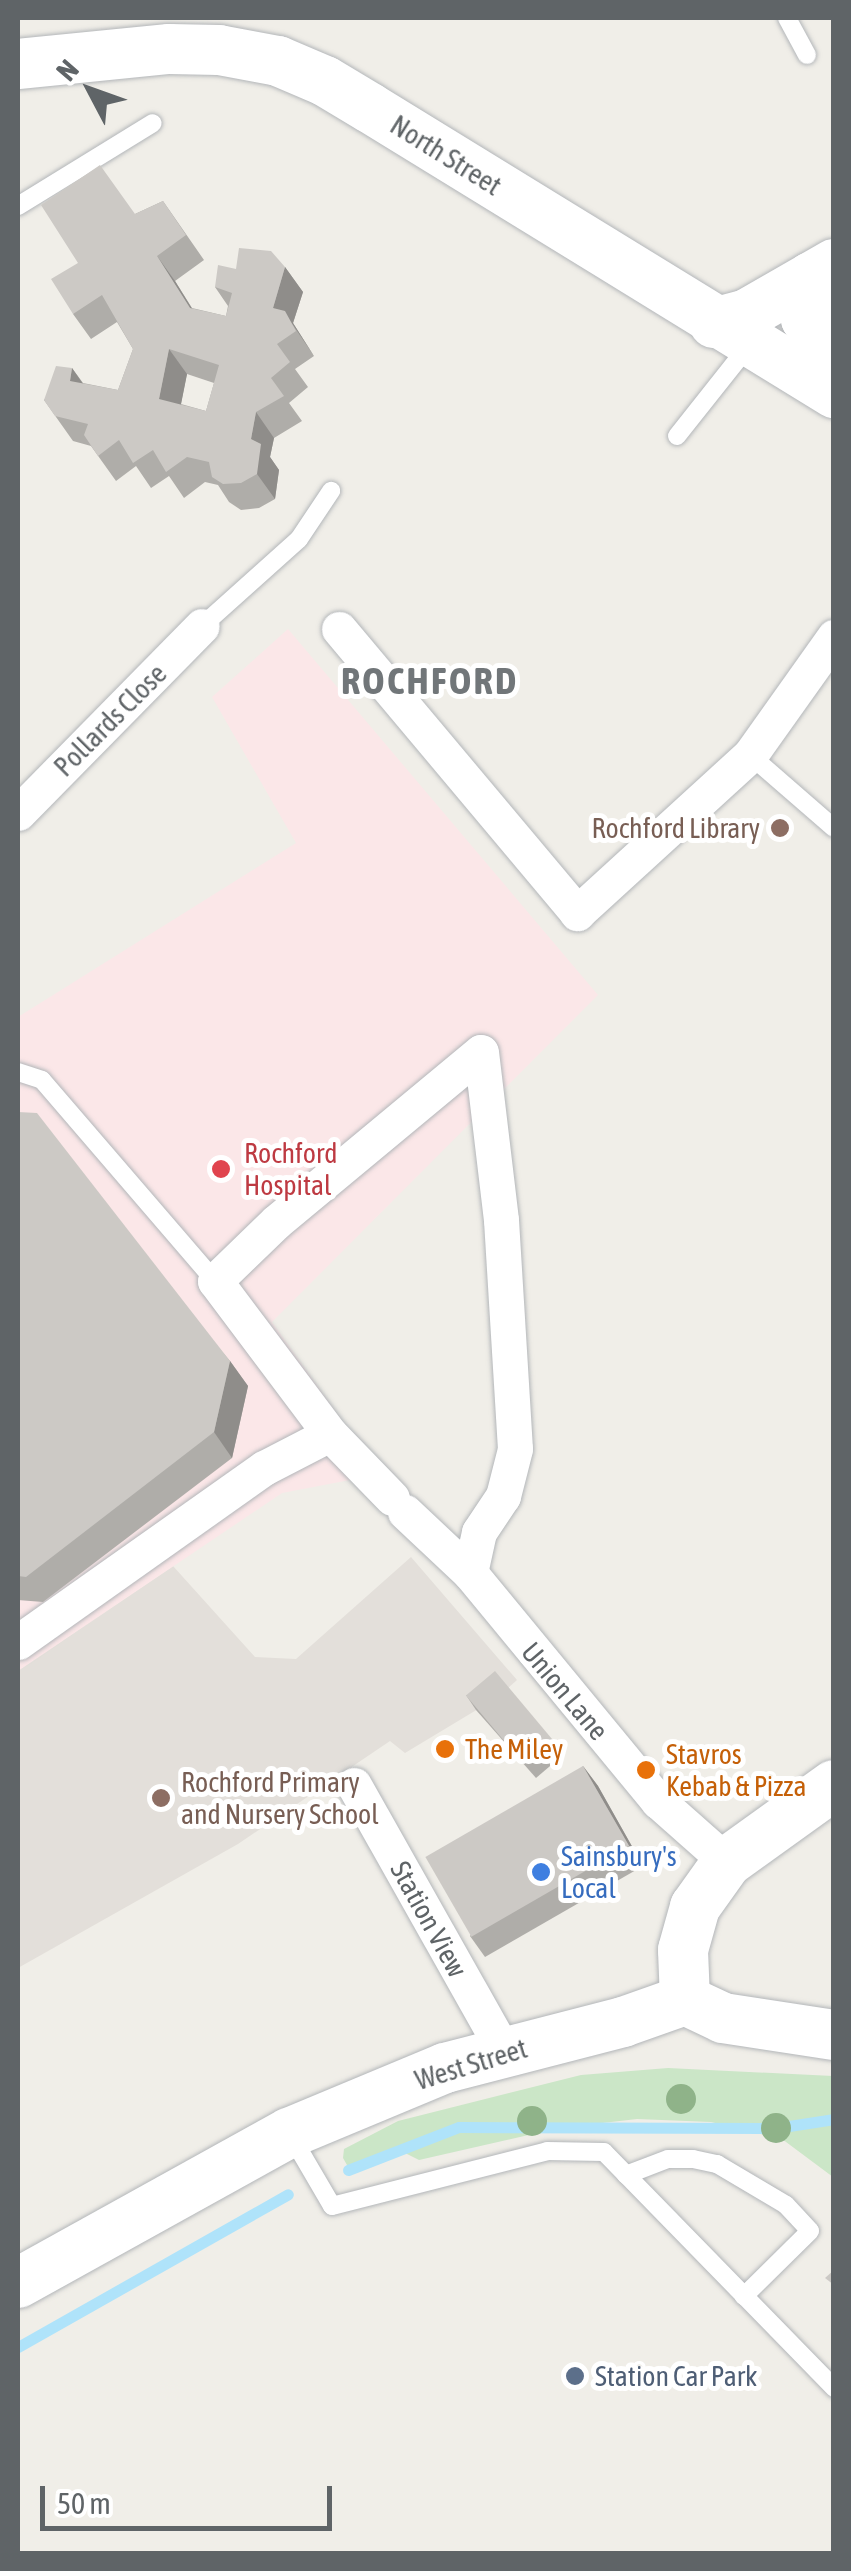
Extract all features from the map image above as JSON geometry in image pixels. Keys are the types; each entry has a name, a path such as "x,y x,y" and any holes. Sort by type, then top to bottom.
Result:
{"street":[{"name":"North Street","path":"18,64 169,50 219,50 278,61 355,99 732,334 834,393"},
{"path":"732,334 747,314 822,270"},
{"path":"822,270 806,319 834,355"},
{"name":"Pollards Close","path":"18,813 202,626"},
{"path":"339,629 577,912 750,755 834,637"},
{"path":"215,1281 276,1222 481,1052 510,1334 514,1449 503,1496 480,1532 470,1573"},
{"name":"Union Lane","path":"215,1281 330,1434 470,1573 658,1800 726,1862"},
{"path":"18,1642 264,1468 330,1434"},
{"name":"Station View","path":"354,1785 505,2053"},
{"path":"834,1785 726,1862 695,1907 683,1950 684,2000 723,2018 834,2035"},
{"name":"West Street","path":"18,2283 289,2133 445,2068 624,2022 684,2000"}],"lane":[{"path":"787,18 807,55"},
{"path":"18,206 154,123"},
{"path":"677,436 732,334"},
{"path":"202,626 299,539 331,491"},
{"path":"750,755 834,828"},
{"path":"18,1072 42,1080 215,1281"},
{"path":"289,2133 332,2206 547,2151 604,2152 834,2388"},
{"path":"626,2175 668,2159 705,2162 758,2185 786,2204 810,2231 744,2296"}],"shaded area":[{"name":"Rochford Hospital","path":"288,629 598,995 272,1322 370,1460 350,1480 282,1493 18,1671 18,1017 296,843 212,697"},
{"name":"Rochford Primary and Nursery School","path":"411,1557 517,1680 498,1697 405,1753 390,1741 238,1844 18,1968 18,1670 173,1566 255,1657 296,1659"}],"green space":[{"path":"668,2068 833,2076 833,2177 782,2139 711,2122 637,2119 559,2128 419,2160 405,2153 357,2169 347,2165 343,2158 344,2149 398,2121 581,2075"}],"building":[{"path":"100,165 135,214 163,201 186,235 157,256 190,308 226,316 232,293 215,287 218,265 236,269 239,248 271,251 285,267 273,308 285,311 296,331 277,344 290,362 271,378 284,396 256,412 251,439 261,444 257,474 241,483 223,484 212,477 209,462 187,457 166,472 153,450 133,463 119,440 98,456 84,435 88,424 55,416 44,400 56,366 72,368 70,381 118,390 133,349 102,295 73,314 51,279 78,263 41,205","holes":["169,349 219,365 206,411 159,399"]},
{"path":"18,1112 37,1113 230,1361 214,1432 26,1577 18,1576"},
{"path":"495,1671 553,1740 524,1764 466,1695"},
{"name":"Sainsbury's Local","path":"583,1766 629,1846 471,1937 425,1857"},
{"path":"834,2270 834,2285 825,2278"}],"waterway":[{"path":"348,2170 459,2127 776,2128 834,2119"},
{"path":"18,2347 288,2194"}],"place":[{"name":"Rochford Library","path":"780,828"},
{"name":"Rochford Hospital","path":"221,1169"},
{"name":"The Miley","path":"445,1749"},
{"name":"Stavros Kebab & Pizza","path":"646,1770"},
{"name":"Rochford Primary and Nursery School","path":"161,1798"},
{"name":"Sainsbury's Local","path":"541,1872"},
{"name":"Station Car Park","path":"575,2376"}],"district":[{"name":"ROCHFORD","path":"430,681"}]}
